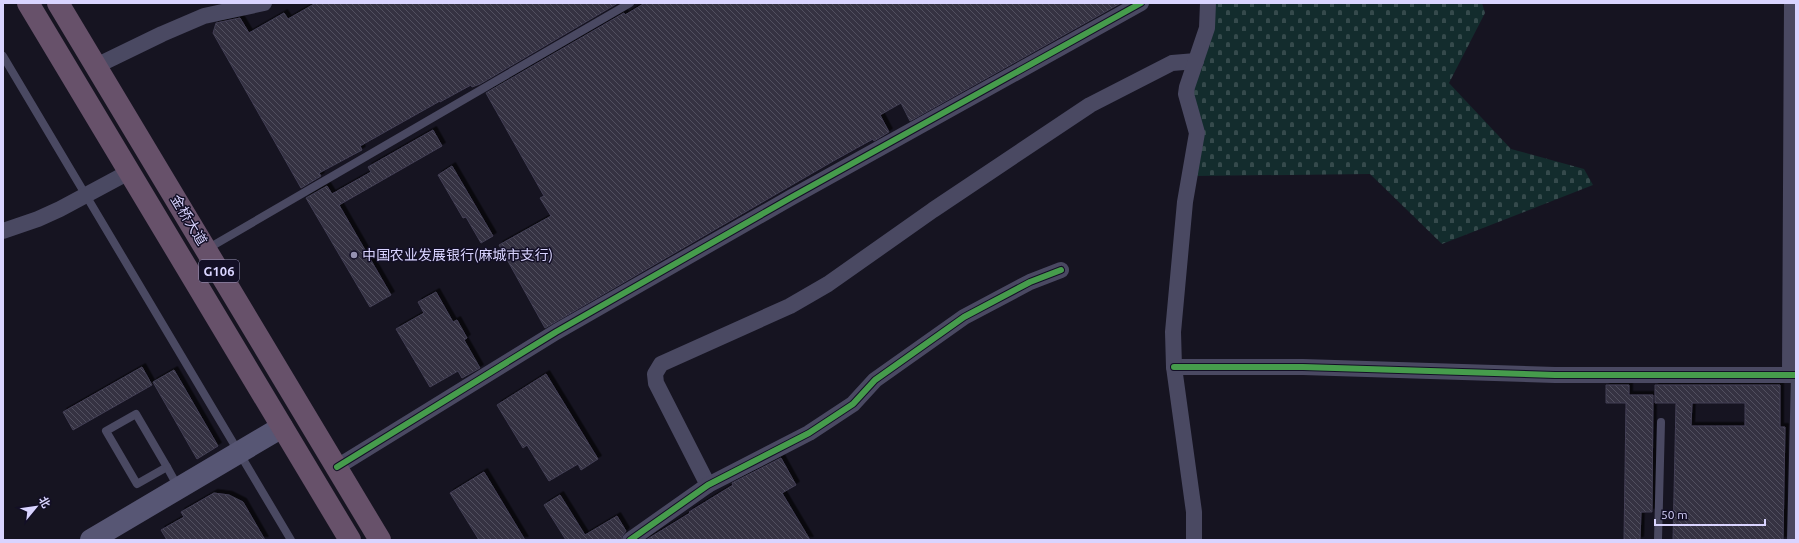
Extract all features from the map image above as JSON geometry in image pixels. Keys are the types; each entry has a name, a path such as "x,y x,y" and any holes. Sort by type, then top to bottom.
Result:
{"highway":[{"name":"金桥大道","path":"28,3 350,540"},
{"name":"金桥大道","path":"58,3 380,540"}],"street":[{"path":"96,66 162,34 204,16 264,3"},
{"path":"336,467 577,320 792,197 1141,3"},
{"path":"1194,540 1194,512 1174,367 1173,332 1185,202 1197,133 1186,94 1207,28 1208,3"},
{"path":"1174,367 1303,368 1555,375 1794,375 1792,3"},
{"path":"708,485 656,383 655,374 661,364 790,306 828,284 933,210 1090,105 1172,63 1196,61"},
{"path":"3,231 38,219 129,172"},
{"path":"630,540 708,485 809,433 853,404 875,380 964,317 1017,288 1061,270"},
{"path":"91,540 282,427"}],"lane":[{"path":"206,249 630,3"},
{"path":"3,56 291,540"},
{"path":"1791,540 1794,375"},
{"path":"167,467 137,484 106,431 136,414 167,467 179,488"},
{"path":"1658,540 1661,422"}],"green space":[{"path":"1213,3 1482,3 1485,13 1449,83 1511,149 1584,169 1593,185 1442,244 1370,174 1195,176 1191,93"}],"building":[{"path":"316,3 618,3 480,84 472,87 471,85 440,101 360,146 362,150 319,173 321,176 301,188 213,33 216,23 240,18 249,33 284,13 288,19"},
{"path":"645,3 1121,3 910,121 901,103 880,115 889,132 835,160 545,328 499,245 551,216 540,198 544,196 486,93 624,13 625,15"},
{"path":"433,130 442,146 339,205 391,295 370,307 306,198 327,186 332,194 371,172 368,167"},
{"path":"452,166 493,236 481,243 466,217 463,218 438,175"},
{"path":"436,292 453,322 457,320 467,338 464,340 480,368 462,378 458,371 430,387 396,329 424,313 418,302"},
{"path":"142,367 152,385 73,430 63,412"},
{"path":"174,370 218,446 197,459 153,382"},
{"path":"546,374 598,459 581,470 578,464 549,481 527,445 523,448 497,405"},
{"path":"1606,385 1629,385 1629,395 1653,395 1652,512 1641,512 1640,540 1624,540 1626,403 1606,403"},
{"path":"1655,385 1780,385 1780,427 1785,427 1783,540 1673,540 1676,403 1655,403","holes":["1692,403 1745,403 1745,426 1691,426"]},
{"path":"781,458 796,485 782,493 810,540 646,540 733,485 732,483"},
{"path":"484,472 525,540 479,540 450,493"},
{"path":"214,493 229,495 243,502 265,540 167,540 161,530 184,517 181,512"},
{"path":"560,495 585,535 617,516 626,531 621,540 566,540 544,505"}],"cycle path":[{"path":"337,467 556,332 792,197 1141,3"},
{"path":"630,540 708,485 809,433 853,404 875,380 964,317 1030,282 1061,270"},
{"path":"1174,367 1303,367 1555,375 1796,375"}],"place":[{"name":"中国农业发展银行(麻城市支行)","path":"354,255"}]}
